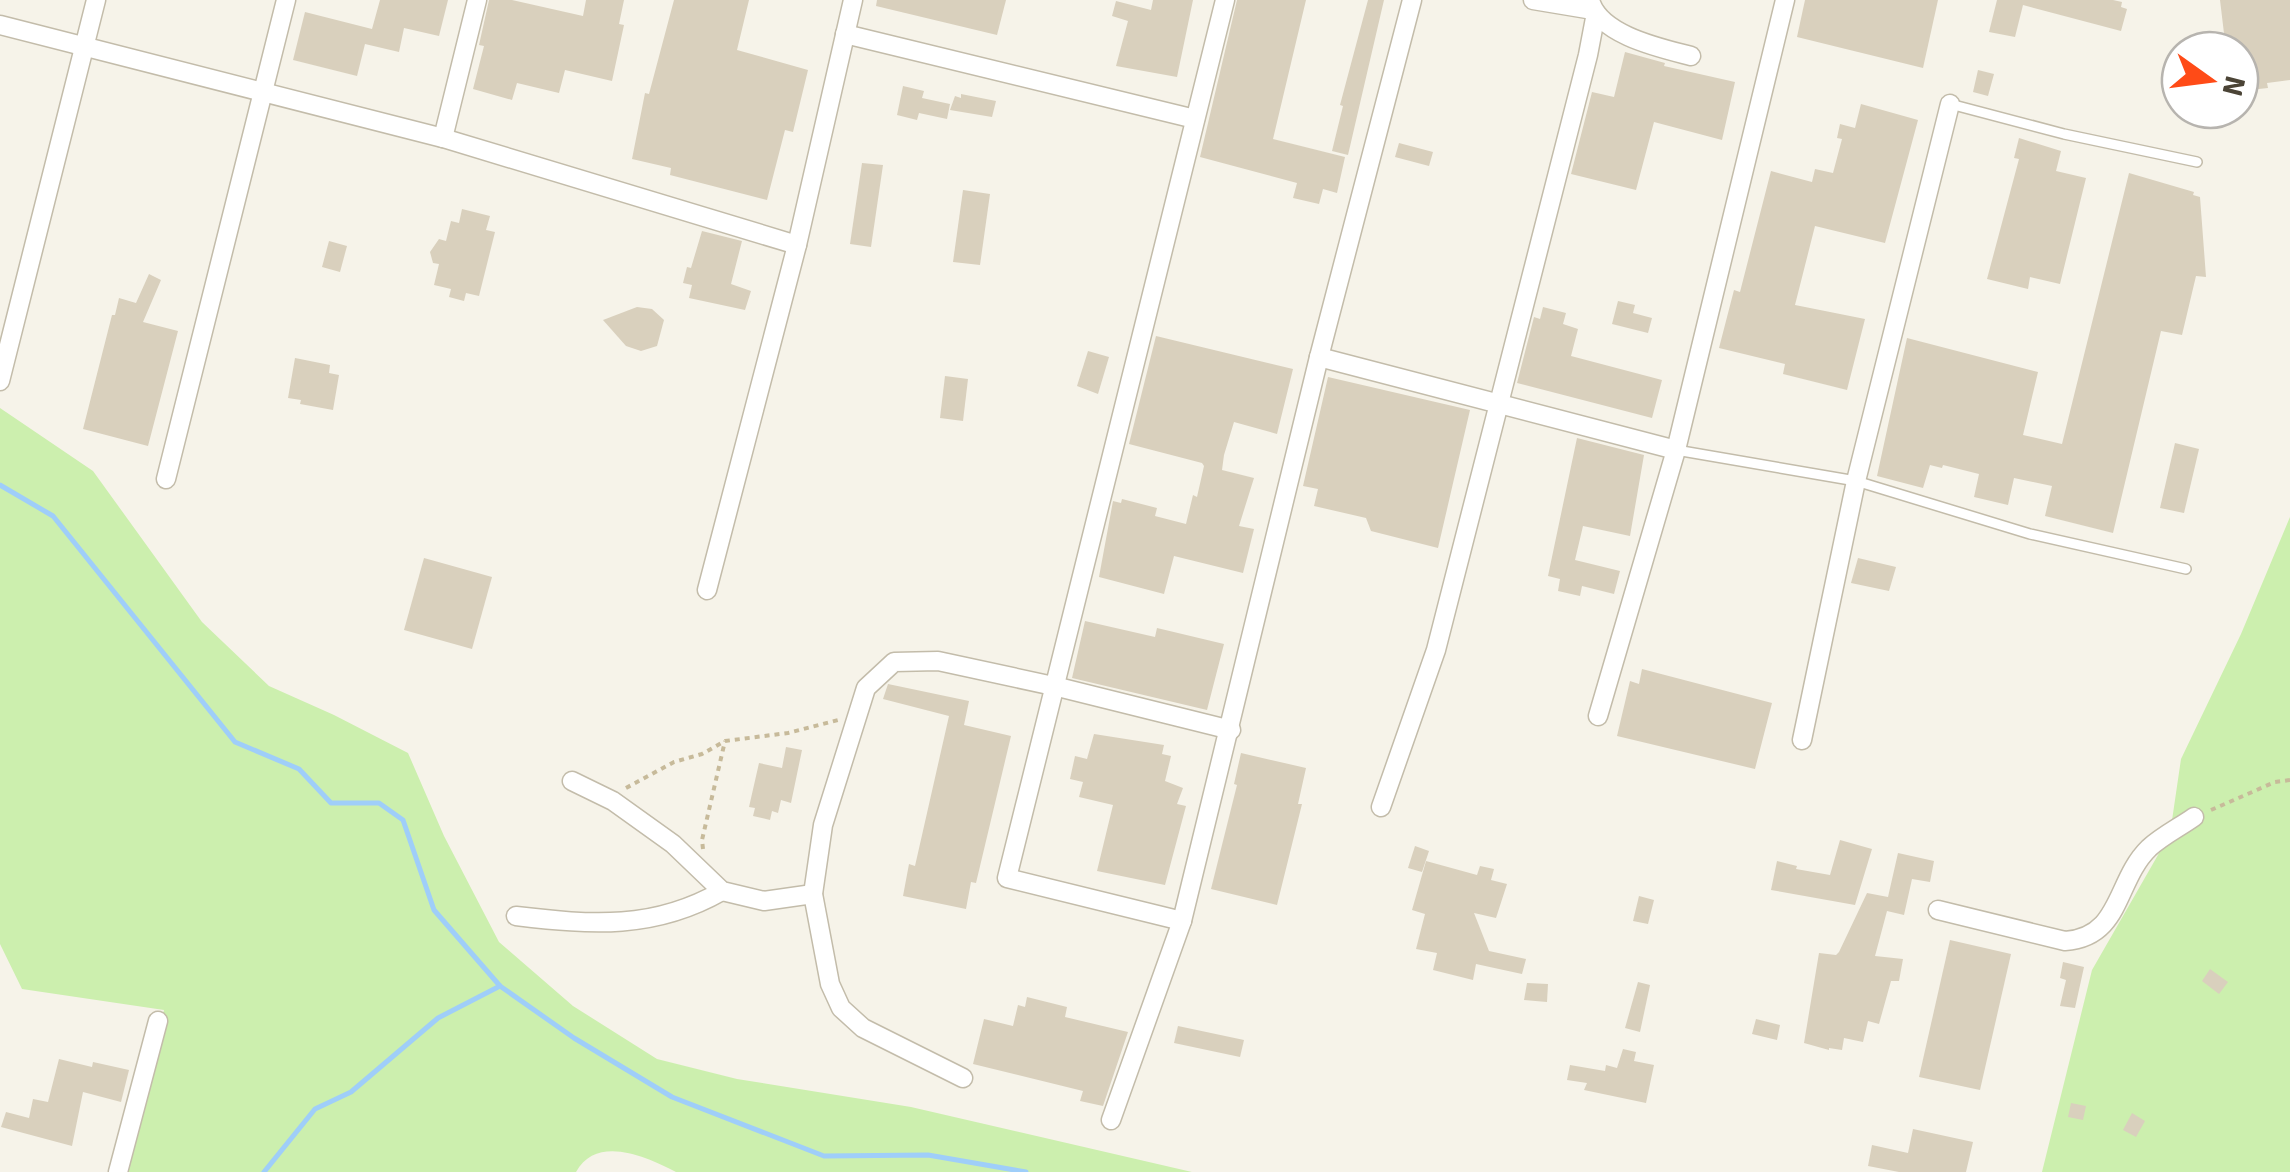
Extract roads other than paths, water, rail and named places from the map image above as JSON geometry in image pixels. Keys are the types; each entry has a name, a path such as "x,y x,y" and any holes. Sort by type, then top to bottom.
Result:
{"street":[{"path":"0,380 96,0"},
{"path":"166,479 286,0"},
{"path":"442,138 477,0"},
{"path":"707,590 797,245 853,0"},
{"path":"1182,921 1007,878 1225,0"},
{"path":"1110,1120 1182,921 1319,357 1412,0"},
{"path":"1533,0 1593,8 1644,44 1691,56"},
{"path":"1598,716 1676,450 1785,0"},
{"path":"1381,806 1436,650 1588,54 1593,8"},
{"path":"0,24 442,138 797,245"},
{"path":"845,34 1195,119"},
{"path":"1802,740 1856,481 1950,104"},
{"path":"1319,357 1676,450"},
{"path":"963,1078 863,1028 841,1008 830,984 812,894 823,825 866,688 894,662 938,661 1232,730"},
{"path":"572,781 611,800 673,844 716,885 764,901 812,894"},
{"path":"1938,910 2065,941 2084,940 2108,921 2124,886 2148,849 2194,817"},
{"path":"516,916 576,923 659,919 700,904 716,885"},
{"path":"118,1172 158,1021"}],"lane":[{"path":"1950,104 2197,162"},
{"path":"1676,450 1856,481 2030,534 2186,569"}],"waterway":[{"path":"0,485 53,516 235,742 299,769 331,803 379,803 403,820 434,910 500,986 574,1038 672,1097 824,1156 928,1155 1026,1172"},
{"path":"264,1172 315,1109 351,1092 438,1018 500,986"}]}
